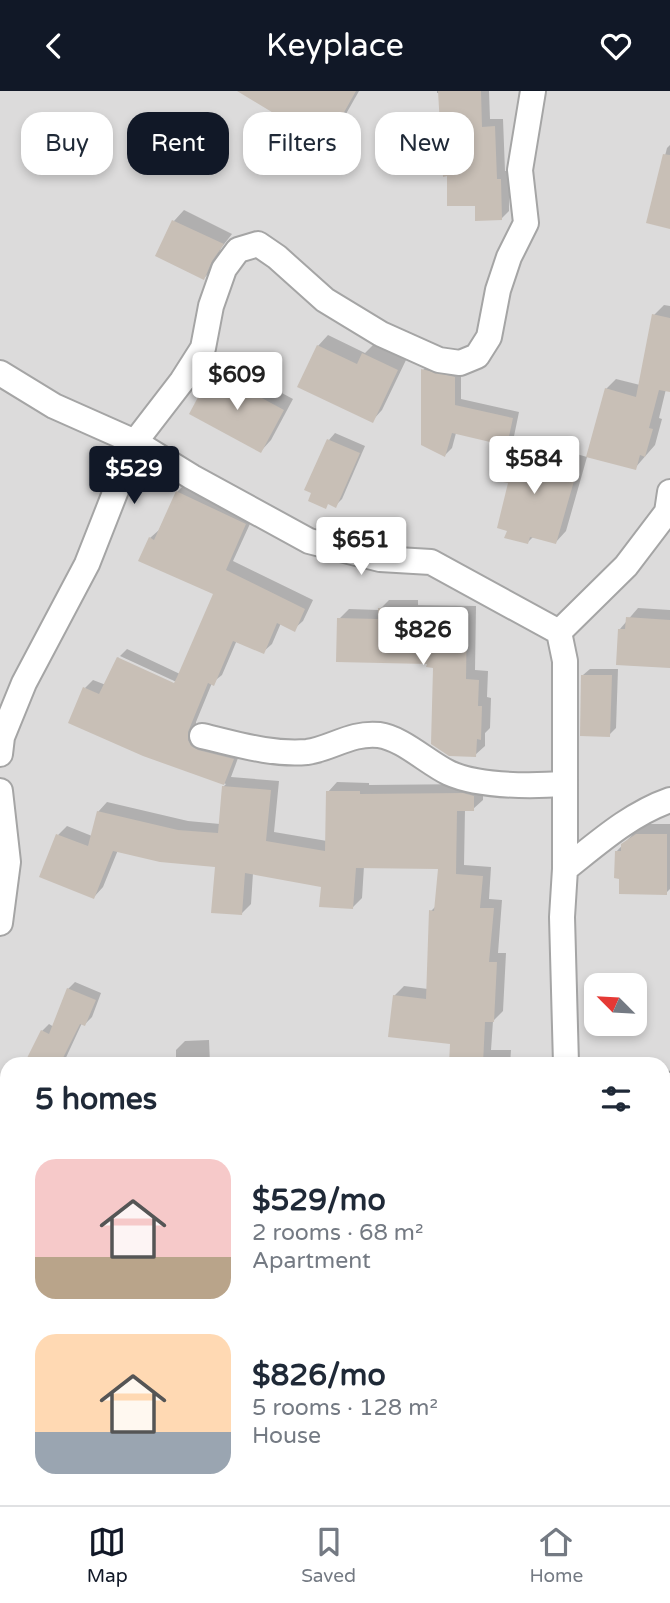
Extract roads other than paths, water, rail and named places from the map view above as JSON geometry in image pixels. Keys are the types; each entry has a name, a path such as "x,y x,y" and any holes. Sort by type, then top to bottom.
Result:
{"street":[{"path":"0,754 2,737 24,683 87,564 135,442 182,381 203,348 211,306 224,269 238,250 258,244 277,257 325,300 381,334 439,360 460,363 477,356 489,337 498,290 509,257 526,223 520,170 533,91"},
{"path":"0,373 54,406 135,442 192,477 309,541 380,559 431,562 559,632 565,661 565,869 562,927 566,1057"},
{"path":"559,632 626,566 667,512 670,492"},
{"path":"202,736 275,753 310,751 346,738 380,735 451,774 526,786 565,784"},
{"path":"0,791 8,862 0,923"},
{"path":"565,869 617,828 648,808 670,800"}]}
